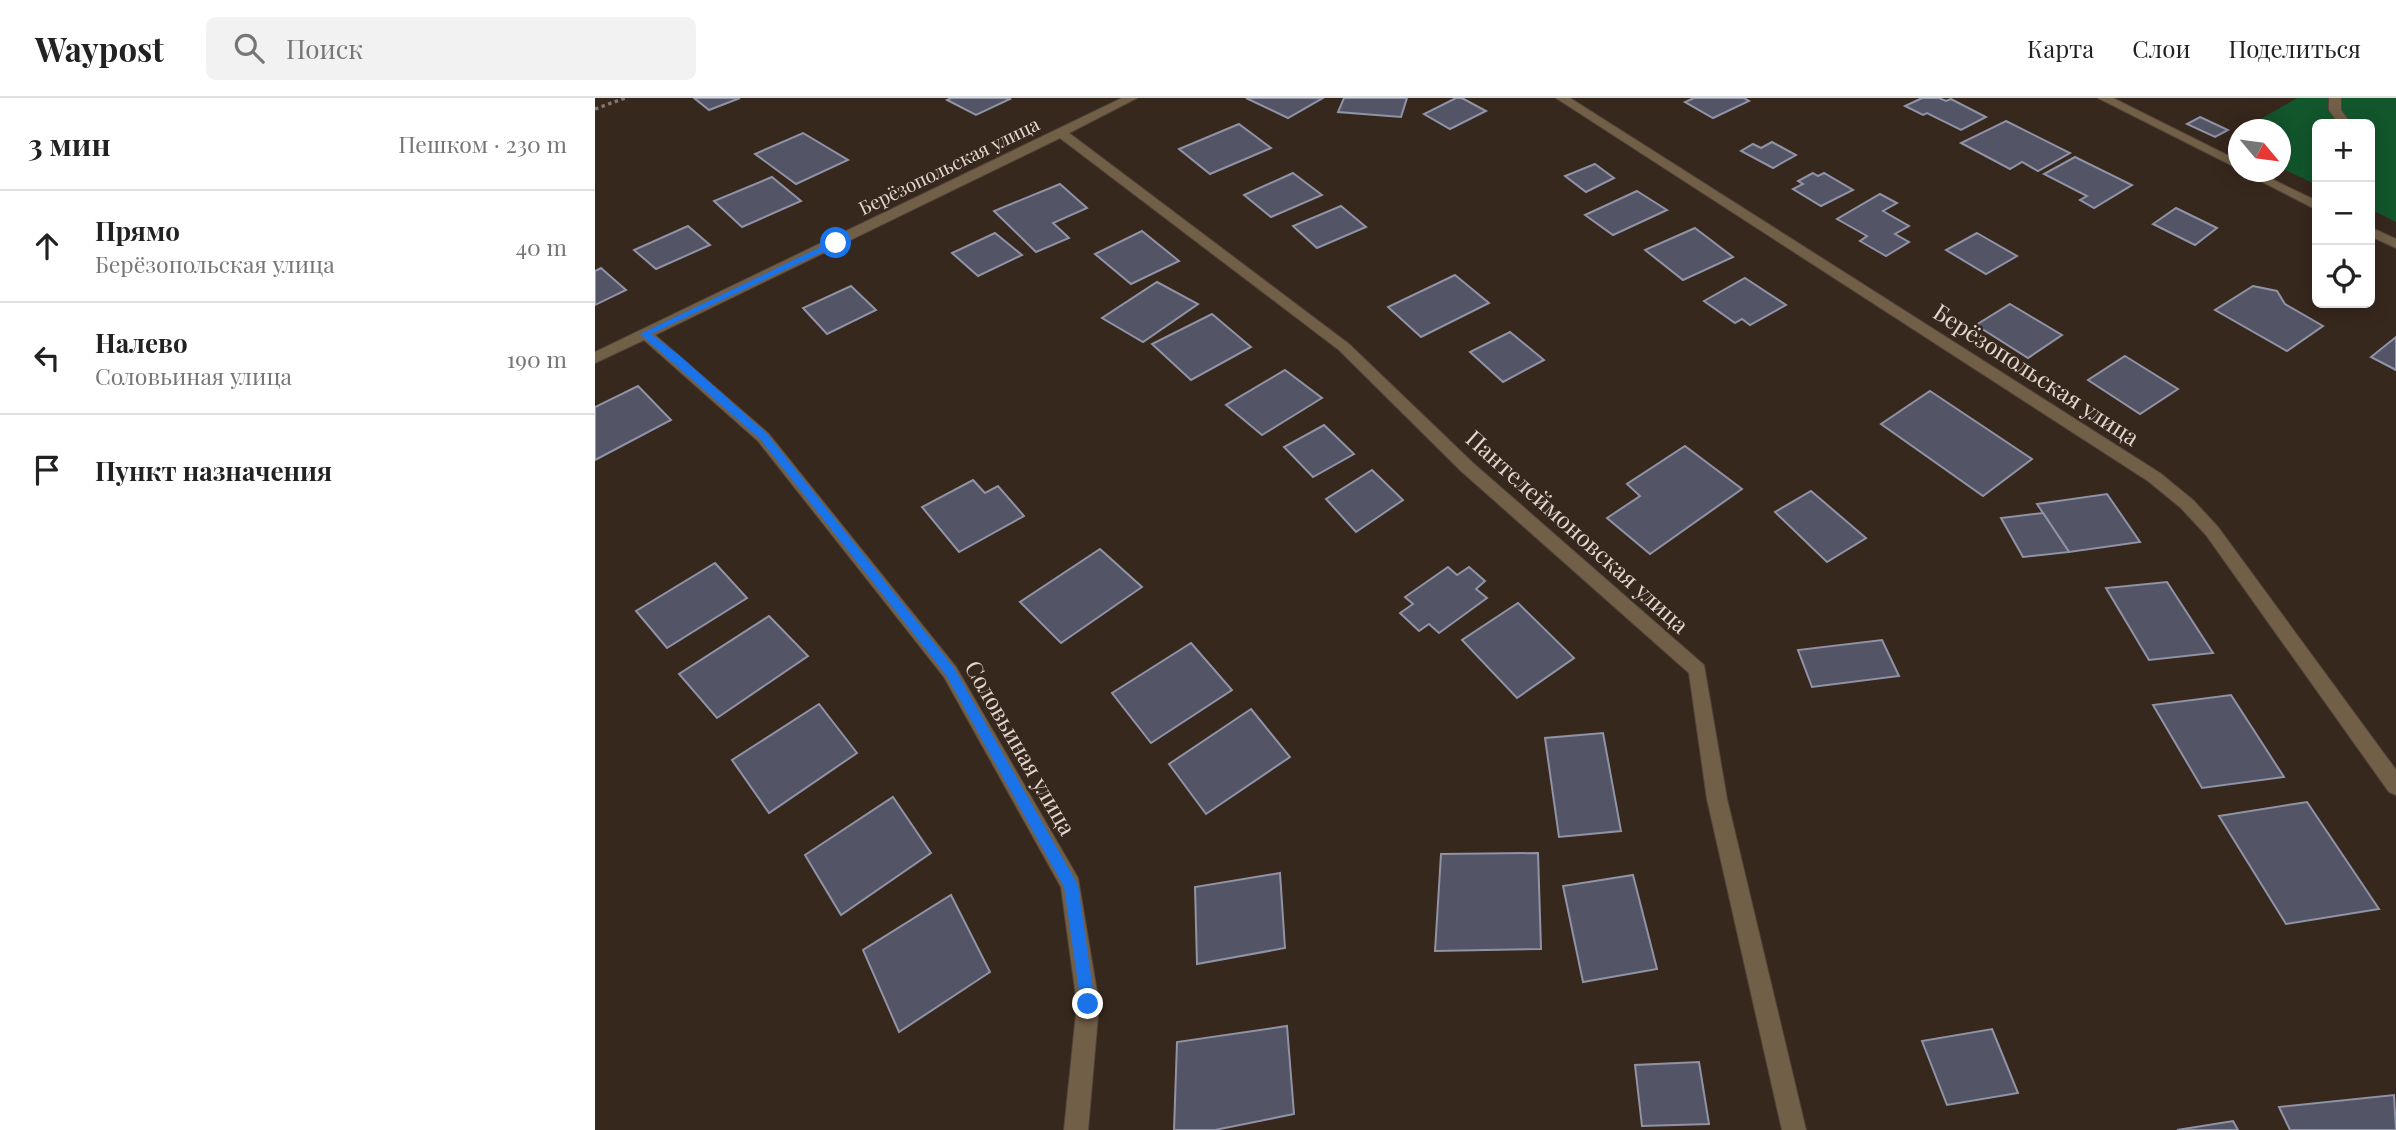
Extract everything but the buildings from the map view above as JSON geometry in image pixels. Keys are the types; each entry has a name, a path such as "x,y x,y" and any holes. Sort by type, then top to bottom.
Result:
{"street":[{"name":"Берёзопольская улица","path":"595,358 1131,98"},
{"name":"Берёзопольская улица","path":"1562,98 2142,469 2179,498 2212,531 2396,786"},
{"path":"2104,98 2228,161"},
{"path":"2335,98 2335,110 2341,119"},
{"name":"Пантелеймоновская улица","path":"1061,133 1344,347 1477,476 1698,670 1717,799 1794,1130"},
{"path":"2269,182 2312,204"},
{"path":"2375,234 2396,244"},
{"name":"Соловьиная улица","path":"645,334 676,358 763,437 950,672 1071,885 1088,1004 1076,1130"}],"path":[{"path":"595,109 625,98"}],"green space":[{"path":"2297,98 2396,98 2396,222 2375,212 2375,119 2312,119 2312,183 2291,173 2291,119 2261,119"}],"route":[{"path":"836,243 645,334 676,358 763,437 950,672 1071,885 1088,1004"}]}
